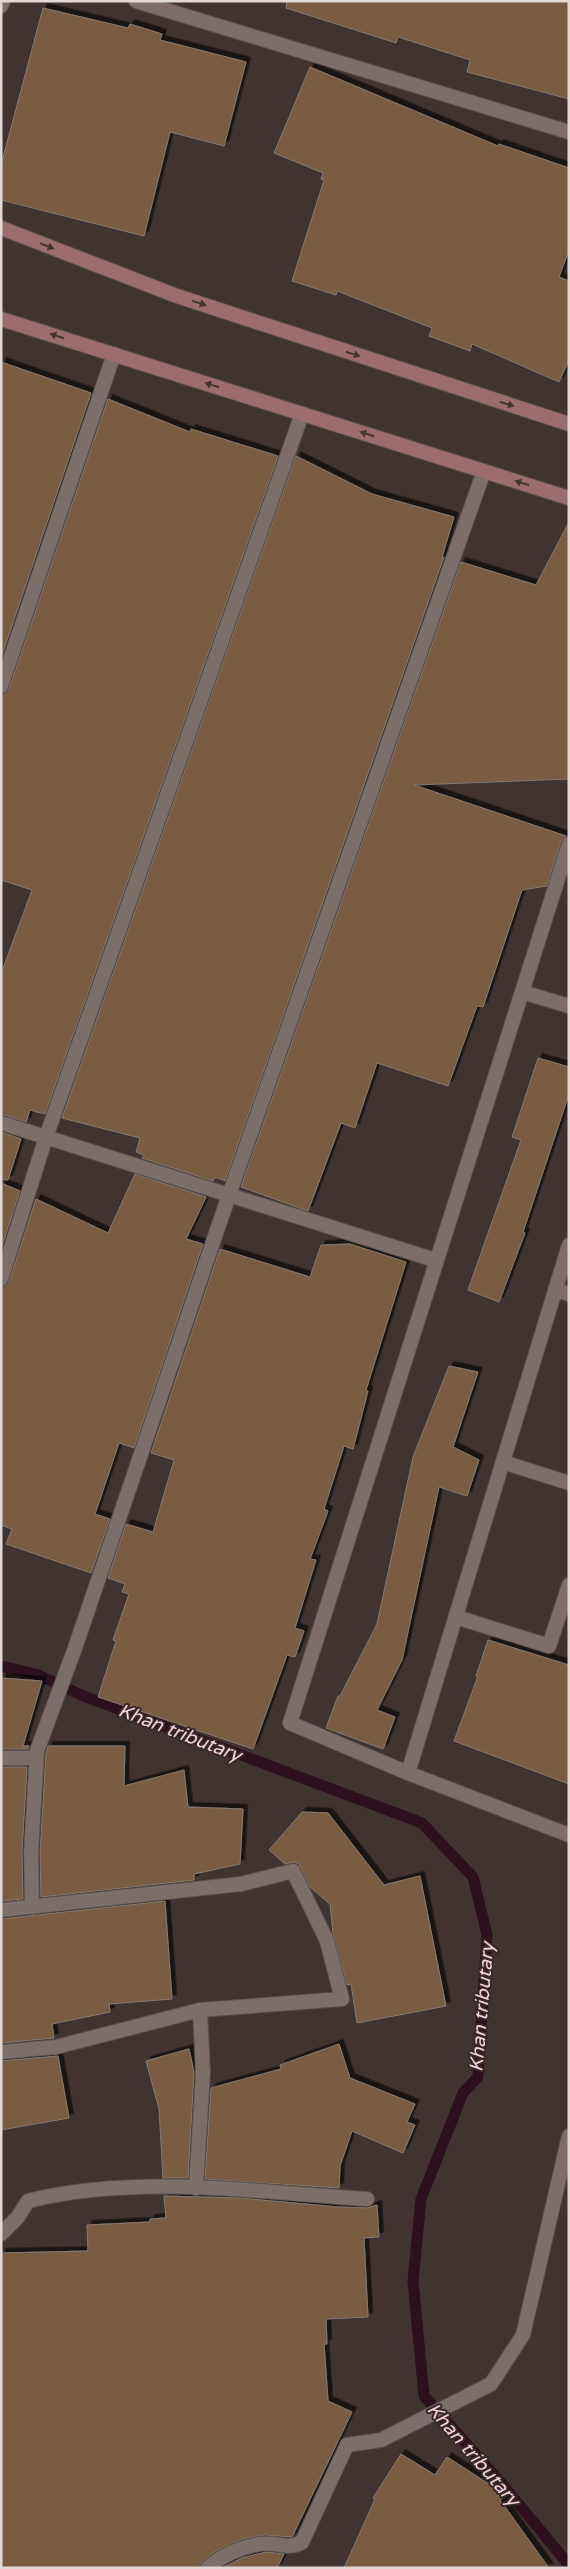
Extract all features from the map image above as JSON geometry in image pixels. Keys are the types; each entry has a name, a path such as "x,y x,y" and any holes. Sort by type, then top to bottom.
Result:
{"main road":[{"path":"1,228 177,296 569,424"},
{"path":"1,319 569,498"}],"street":[{"path":"1,6 3,1"},
{"path":"136,1 569,132"},
{"path":"1,686 114,354"},
{"path":"1,1279 46,1137 302,414"},
{"path":"32,1907 31,1853 36,1758 229,1195 484,471"},
{"path":"569,844 435,1260 290,1723 408,1773 569,1836"},
{"path":"522,992 569,1006"},
{"path":"1,1123 435,1260"},
{"path":"408,1773 503,1462 562,1292 569,1245"},
{"path":"503,1462 569,1483"},
{"path":"456,1617 550,1646 569,1585"},
{"path":"1,1758 36,1758"},
{"path":"1,1910 241,1884 293,1872 327,1940 342,1999 200,2010 56,2047 1,2052"},
{"path":"196,2188 203,2072 200,2010"},
{"path":"207,2568 219,2557 261,2543 294,2547 302,2542 347,2445 381,2440 490,2384 524,2335 569,2136"},
{"path":"1,2234 18,2216 28,2201 63,2192 140,2186 367,2198"}],"building":[{"path":"287,1 569,1 569,99 467,72 470,60 398,37 396,43 286,8"},
{"path":"43,8 128,28 130,24 162,34 160,40 246,62 224,146 170,132 144,236 1,200 1,165"},
{"path":"310,67 498,146 499,144 569,168 569,250 559,277 569,281 569,360 559,382 472,344 470,351 429,336 432,328 337,291 336,295 292,281 324,180 321,179 323,173 274,153"},
{"path":"1,362 91,393 1,658"},
{"path":"108,399 190,432 191,429 278,456 45,1114 30,1110 26,1122 1,1114 1,974 32,890 1,880 1,695 9,689"},
{"path":"296,456 372,494 454,517 442,557 444,557 225,1181 215,1177 213,1181 142,1158 144,1155 136,1152 140,1138 62,1118"},
{"path":"569,522 569,779 414,785 566,836 561,841 547,886 522,890 483,1007 477,1006 448,1086 377,1063 355,1128 341,1123 308,1211 241,1187 461,562 536,585"},
{"path":"538,1058 569,1067 569,1094 523,1232 525,1233 499,1302 468,1290 521,1140 512,1137"},
{"path":"1,1132 21,1139 8,1180 1,1179"},
{"path":"135,1174 206,1197 186,1239 203,1244 134,1448 119,1443 95,1514 110,1519 91,1573 6,1544 12,1529 1,1525 1,1288 9,1282 36,1199 108,1233"},
{"path":"1,1183 20,1191 1,1249"},
{"path":"350,1244 406,1262 366,1390 368,1391 353,1449 344,1446 324,1509 328,1511 310,1559 316,1560 295,1628 304,1631 295,1657 287,1655 253,1749 98,1697 116,1641 113,1640 129,1594 122,1592 125,1584 108,1578 126,1524 153,1532 174,1460 151,1453 220,1249 310,1277 321,1245"},
{"path":"449,1366 478,1372 453,1447 479,1460 467,1496 439,1487 402,1660 377,1710 395,1717 383,1749 326,1728 338,1696 340,1696 377,1624 413,1457"},
{"path":"488,1640 569,1665 569,1784 454,1741 478,1676 476,1676"},
{"path":"1,1678 42,1681 23,1746 29,1746 28,1749 1,1749"},
{"path":"48,1746 125,1746 124,1786 184,1770 188,1807 243,1809 240,1864 194,1874 194,1880 41,1897 40,1853"},
{"path":"1,1767 27,1767 22,1852 23,1899 1,1901"},
{"path":"302,1812 328,1813 384,1885 420,1876 446,2006 357,2023 351,1984 347,1985 333,1934 330,1904 310,1887 299,1864 294,1862 285,1864 269,1850"},
{"path":"165,1901 172,1999 109,2004 110,2012 52,2024 54,2038 1,2043 1,1919"},
{"path":"339,2044 350,2078 415,2104 407,2122 415,2125 403,2153 352,2131 340,2166 339,2188 205,2179 211,2088 281,2069 280,2065"},
{"path":"189,2049 194,2072 188,2178 163,2178 159,2109 146,2061"},
{"path":"58,2056 69,2118 1,2130 1,2061"},
{"path":"164,2196 239,2198 338,2207 367,2208 377,2205 379,2237 364,2238 368,2317 326,2319 327,2344 324,2344 328,2401 352,2412 292,2537 265,2535 243,2539 214,2552 202,2561 198,2568 1,2568 1,2253 88,2251 87,2225 150,2222 150,2219 166,2218"},
{"path":"401,2454 435,2475 447,2457 506,2495 500,2500 549,2568 344,2568 375,2499 373,2498"},
{"path":"266,2552 284,2554 277,2568 222,2568 242,2558"}],"waterway":[{"name":"Khan tributary","path":"1,1666 36,1674 81,1695 422,1823 473,1877 487,1935 478,2077 463,2093 421,2199 413,2281 424,2396 503,2485 569,2565"}]}
